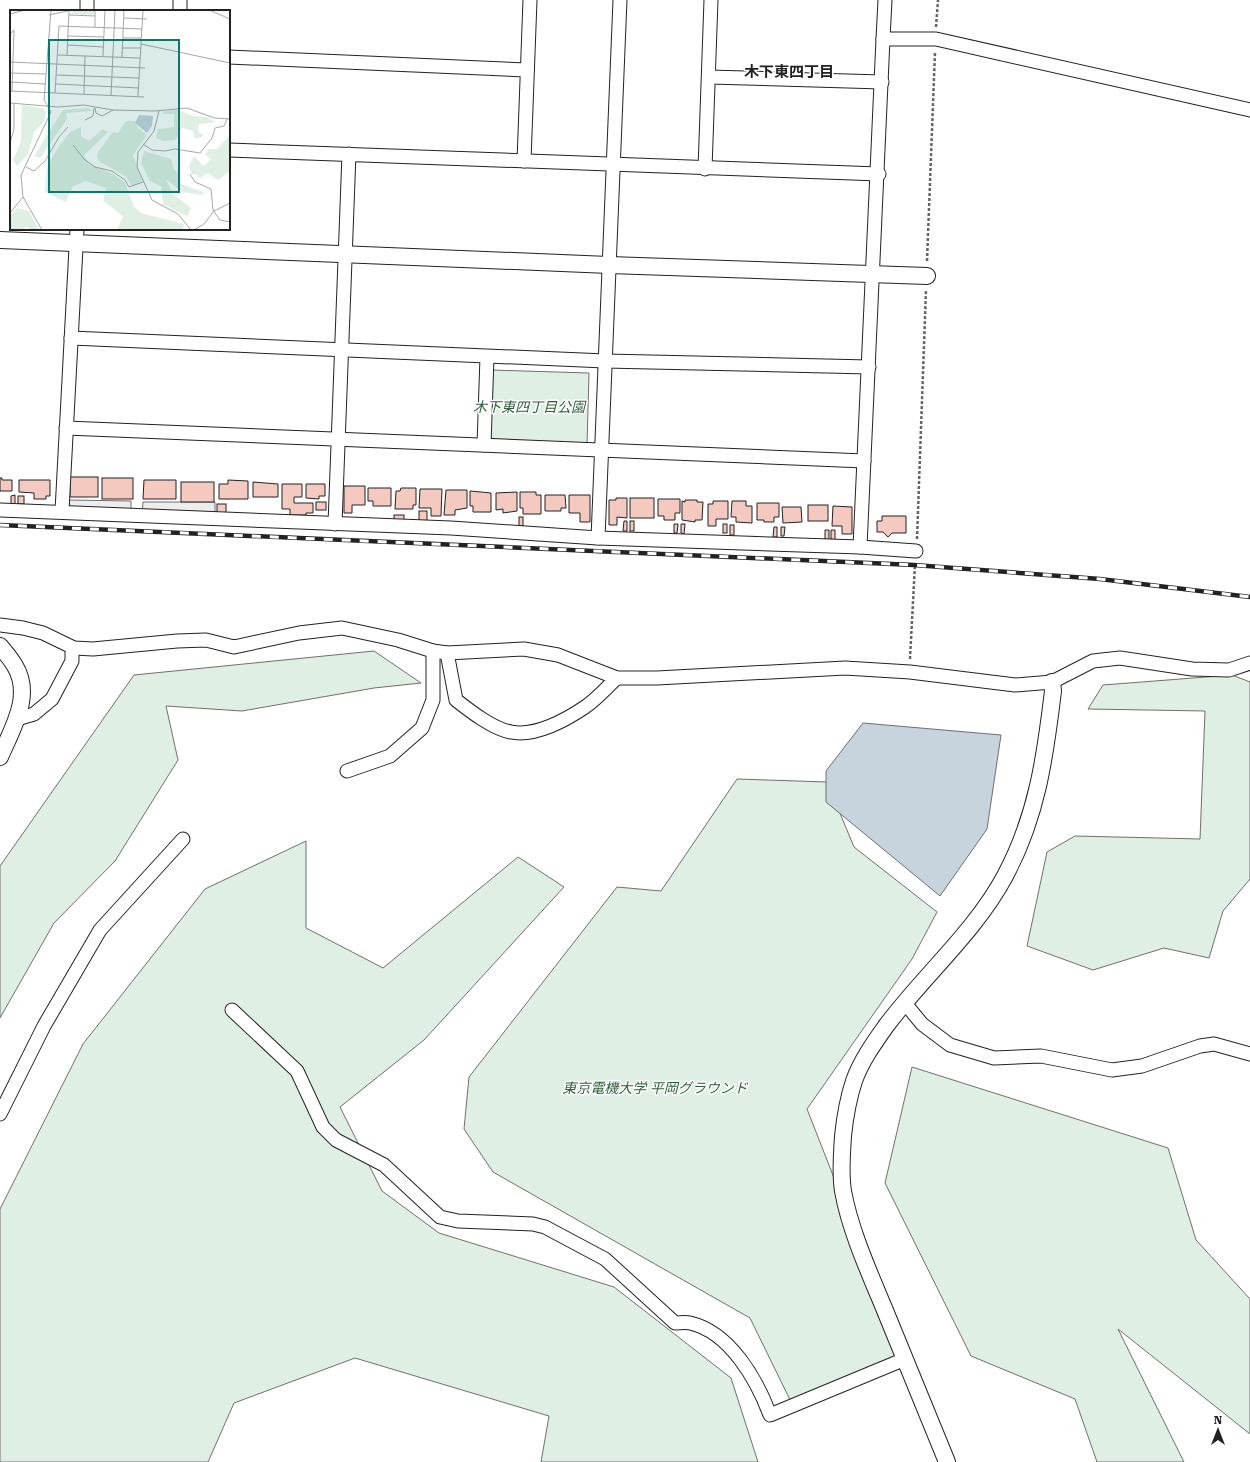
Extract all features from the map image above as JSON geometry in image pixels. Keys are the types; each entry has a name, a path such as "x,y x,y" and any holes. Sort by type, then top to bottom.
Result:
{"street":[{"path":"524,161 530,0"},
{"path":"598,538 620,0"},
{"path":"705,169 711,0"},
{"path":"860,547 874,274 885,0"},
{"path":"884,39 936,39 1250,110"},
{"path":"230,57 527,70"},
{"path":"709,77 882,82"},
{"path":"230,150 614,163 705,169 878,174"},
{"path":"335,524 349,154"},
{"path":"0,240 76,236 345,253 609,265 927,276"},
{"path":"62,511 76,236"},
{"path":"71,338 487,357 869,367"},
{"path":"484,445 487,357"},
{"path":"66,428 864,461"},
{"path":"0,510 62,511 451,528 598,538 860,547 916,551"},
{"path":"0,625 23,628 43,633 74,648 92,650 198,640 206,640 234,647 299,633 342,628 398,640 433,651 447,653 524,649 558,655 617,678 657,678 845,668 910,672 1015,686 1052,682 1093,661 1120,658 1192,669 1229,670 1250,663"},
{"path":"0,646 15,666 22,684 23,698 17,719 0,757"},
{"path":"17,719 34,714 52,699 72,661 74,648"},
{"path":"347,771 390,756 422,728 433,700 433,651"},
{"path":"447,653 456,700 479,718 511,732 534,732 560,721 586,707 617,678"},
{"path":"947,1462 874,1283 850,1219 844,1192 841,1162 845,1116 854,1080 873,1045 904,1002 977,920 1004,878 1020,845 1037,798 1046,746 1053,691 1052,682"},
{"path":"0,1114 44,1026 100,930 183,840"},
{"path":"904,1002 922,1024 950,1045 994,1058 1041,1056 1112,1070 1142,1066 1200,1046 1214,1044 1250,1054"},
{"path":"232,1010 297,1071 323,1127 336,1140 384,1165 440,1217 458,1221 533,1224 545,1226 605,1259 675,1323 690,1323 708,1330 729,1346 746,1368 762,1393 770,1415 905,1359"}],"path":[{"path":"910,672 938,0"}],"green space":[{"name":"木下東四丁目公園","path":"491,370 589,373 587,445 487,441"},
{"path":"374,651 421,683 374,688 242,711 166,706 178,760 115,861 54,923 0,1018 0,866 134,675"},
{"path":"1232,675 1250,682 1250,879 1223,911 1209,958 1164,948 1093,970 1027,946 1047,852 1075,836 1200,839 1205,711 1088,709 1103,685"},
{"name":"東京電機大学 平岡グラウンド","path":"737,779 827,782 854,847 937,912 912,959 807,1109 905,1359 793,1406 750,1318 493,1172 464,1129 469,1077 617,887 661,891"},
{"path":"306,841 306,928 383,968 518,857 564,887 424,1040 340,1107 382,1191 439,1233 614,1287 731,1378 758,1462 541,1462 549,1416 355,1358 234,1403 208,1462 0,1462 0,1209 83,1044 205,889"},
{"path":"912,1067 1168,1148 1196,1240 1250,1299 1250,1434 1118,1329 1184,1462 1097,1462 1075,1399 971,1356 885,1183"}],"shaded area":[{"path":"69,500 131,501 131,513 70,508"},
{"path":"143,502 215,502 215,516 142,515"},
{"path":"863,723 1001,735 987,829 940,896 826,802 826,771"}],"building":[{"path":"70,477 98,477 98,497 70,497"},
{"path":"0,478 2,478 2,480 12,480 12,491 0,491"},
{"path":"102,478 133,478 133,499 102,499"},
{"path":"19,480 50,480 50,496 46,496 46,499 34,499 34,493 19,492"},
{"path":"144,480 176,480 176,499 143,499"},
{"path":"228,480 248,481 248,499 219,499 219,484 228,484"},
{"path":"181,482 214,482 214,502 181,502"},
{"path":"253,482 278,484 278,497 253,497"},
{"path":"282,484 302,484 302,497 294,497 294,503 313,503 313,513 306,513 306,515 290,515 290,509 282,509"},
{"path":"306,484 325,484 325,496 319,496 319,499 306,498"},
{"path":"344,486 365,486 365,505 352,505 352,513 344,513"},
{"path":"368,488 391,488 391,506 373,506 373,501 368,501"},
{"path":"401,488 416,488 416,505 413,505 413,509 395,509 396,491 400,491"},
{"path":"420,489 442,489 441,516 431,516 431,508 419,508"},
{"path":"446,490 467,490 467,508 455,510 455,515 444,515"},
{"path":"470,491 491,493 491,512 473,512 473,506 470,506"},
{"path":"517,492 517,511 503,513 503,509 496,510 496,493"},
{"path":"520,492 536,492 536,495 541,495 541,514 523,514 523,508 520,508"},
{"path":"15,495 15,505 11,505 11,496"},
{"path":"545,495 565,495 566,508 561,508 561,511 545,511"},
{"path":"569,495 590,495 590,522 580,522 580,513 569,513"},
{"path":"18,496 24,496 24,504 18,504"},
{"path":"616,498 627,498 627,518 617,517 617,525 609,525 609,500 616,500"},
{"path":"630,498 654,498 654,518 630,518"},
{"path":"658,499 680,499 680,513 675,513 675,520 664,520 664,516 658,516"},
{"path":"685,500 697,500 697,502 703,502 702,520 695,520 695,522 682,520 682,501 685,502"},
{"path":"713,501 728,501 728,519 716,519 716,526 708,526 708,504 713,504"},
{"path":"732,501 746,501 746,506 752,506 752,523 736,522 736,517 731,517"},
{"path":"316,502 326,502 326,510 316,510"},
{"path":"757,503 779,503 779,517 774,517 774,522 757,520"},
{"path":"217,504 226,504 226,513 217,513"},
{"path":"808,505 828,505 828,521 808,521"},
{"path":"833,506 852,507 852,534 842,534 842,526 832,526"},
{"path":"782,507 801,507 802,522 783,523"},
{"path":"419,511 427,511 427,522 419,522"},
{"path":"394,515 404,515 404,521 394,521"},
{"path":"882,516 906,516 906,533 892,533 888,537 883,532 877,532 877,521 882,521"},
{"path":"519,517 523,517 523,526 519,526"},
{"path":"624,521 627,521 627,531 623,531"},
{"path":"630,521 634,521 634,531 630,531"},
{"path":"674,524 678,524 677,533 674,533"},
{"path":"681,524 685,524 684,534 681,533"},
{"path":"723,524 727,524 727,533 723,533"},
{"path":"730,525 734,525 734,535 730,535"},
{"path":"774,527 777,527 777,537 773,537"},
{"path":"781,527 785,527 784,536 781,536"},
{"path":"825,530 829,530 829,540 825,539"},
{"path":"831,530 835,530 835,540 831,539"}],"railway":[{"path":"0,525 914,565 1100,579 1250,597"}],"district":[{"name":"木下東四丁目","path":"789,72"}]}
